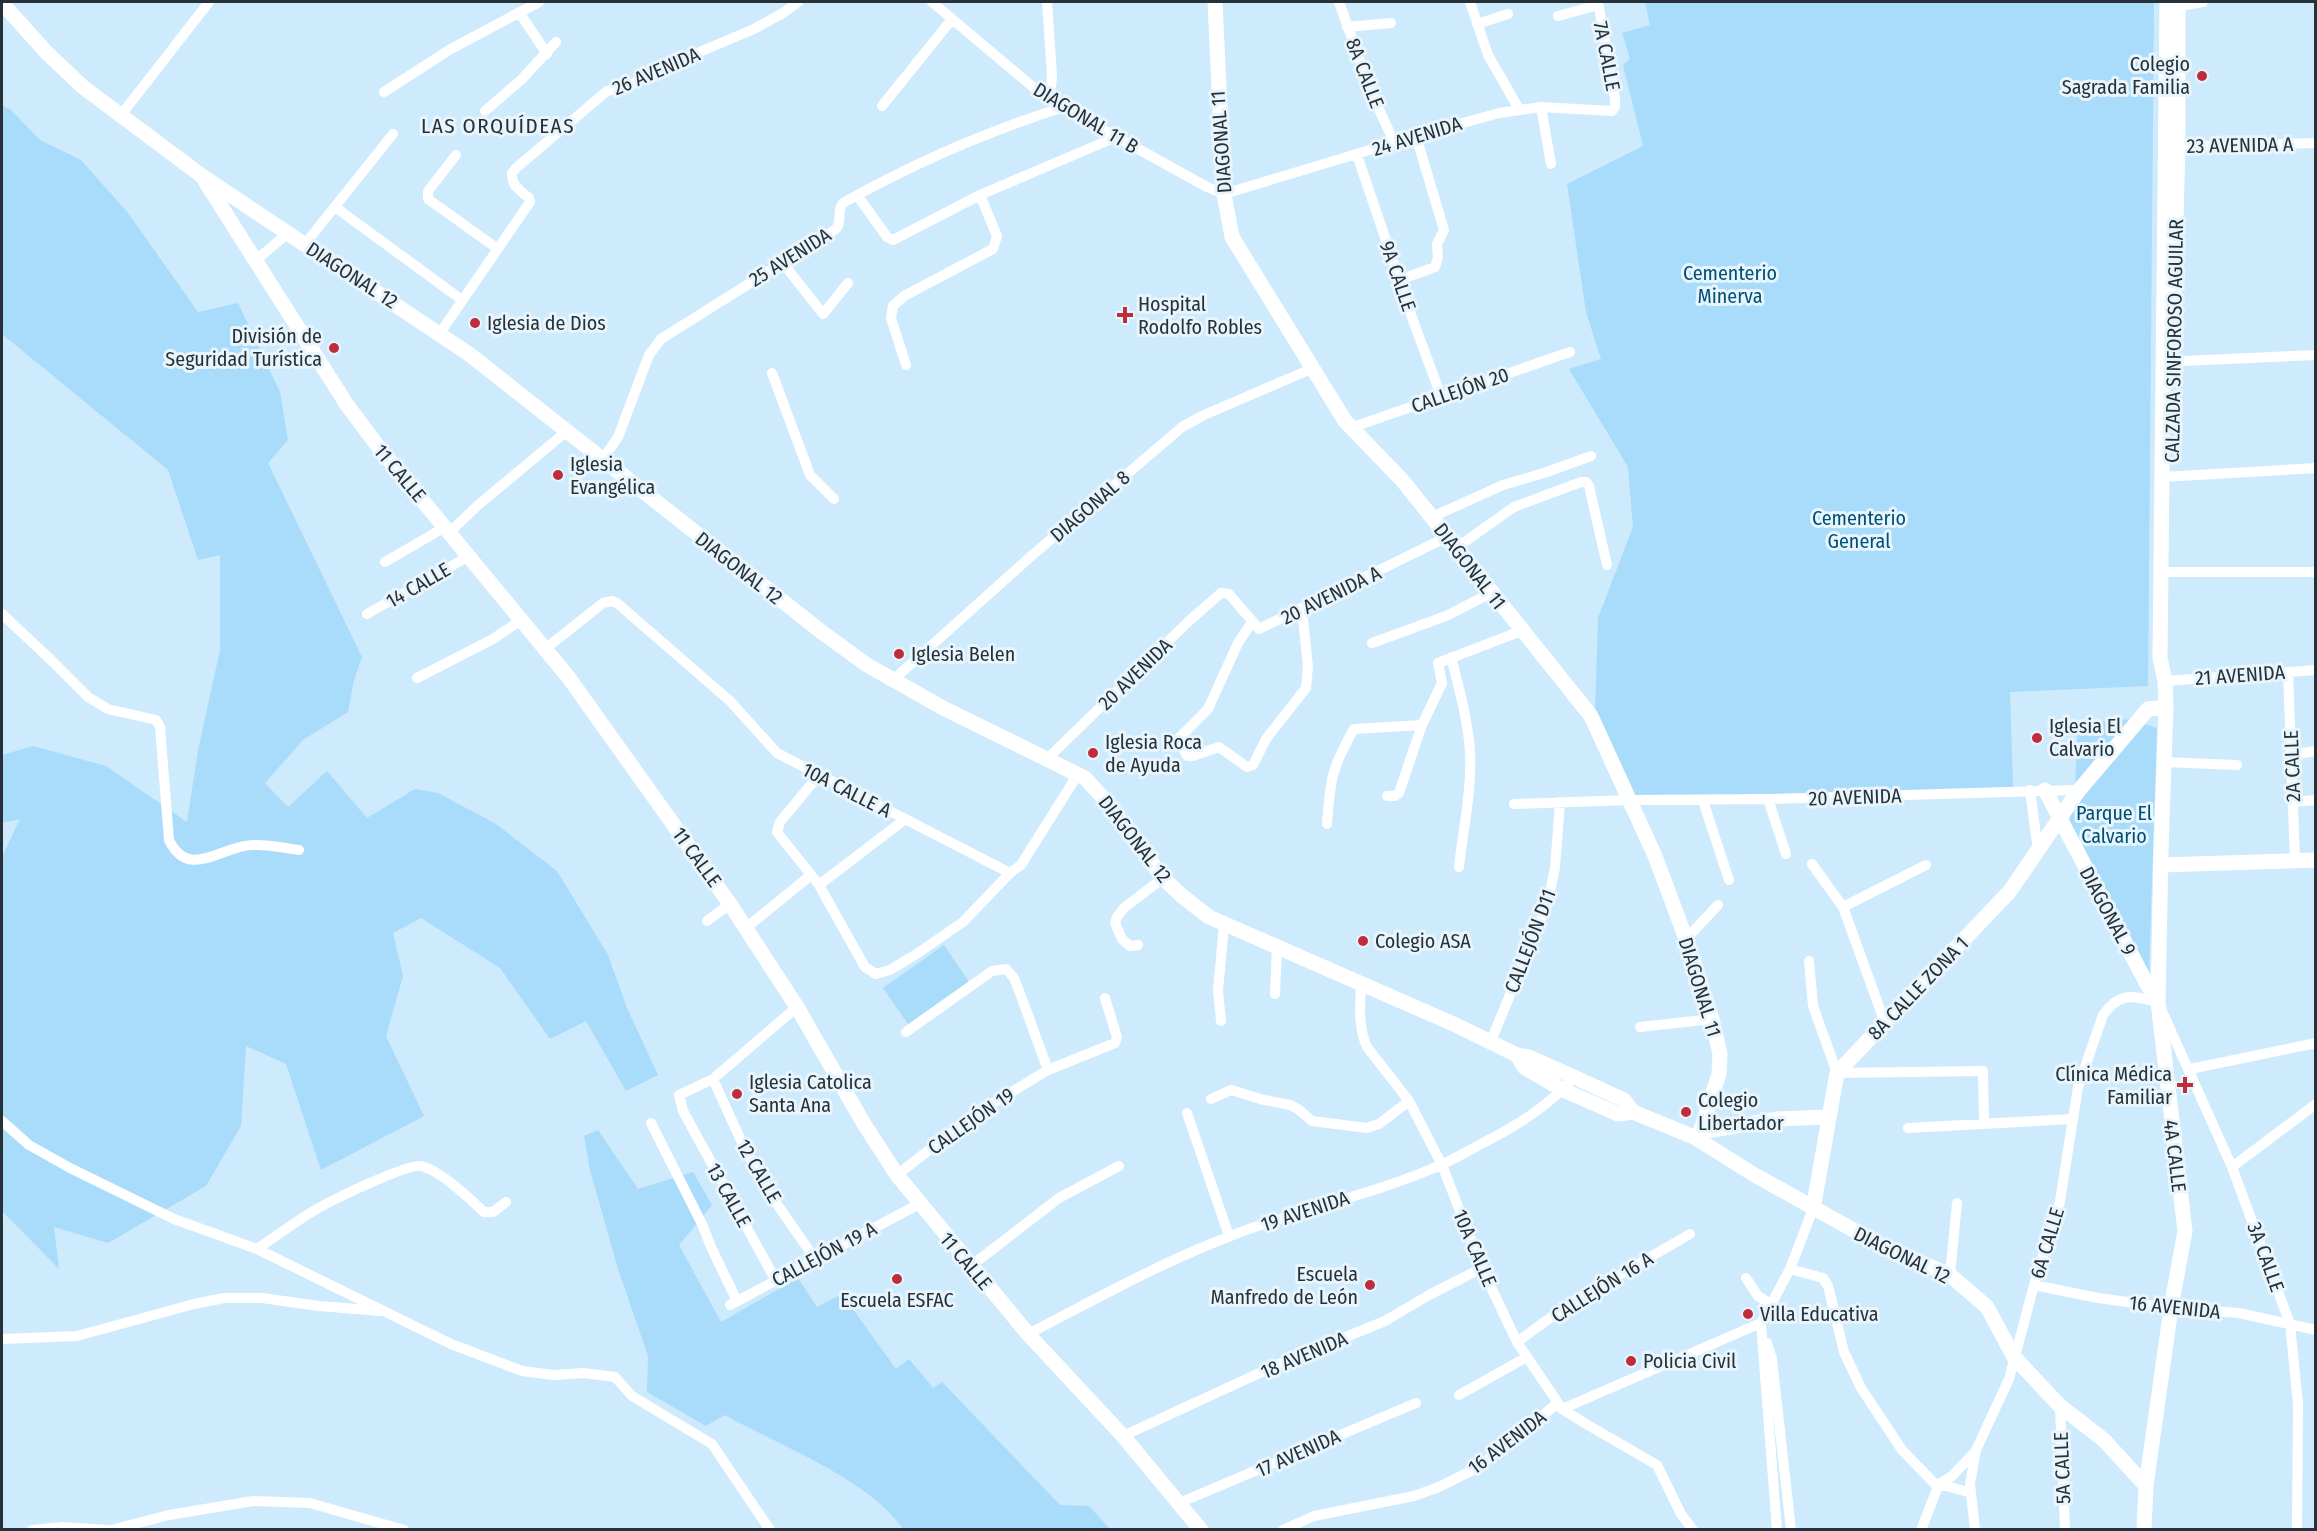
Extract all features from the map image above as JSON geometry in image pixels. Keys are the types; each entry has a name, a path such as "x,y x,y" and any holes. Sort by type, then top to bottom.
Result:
{"main road":[{"name":"DIAGONAL 11","path":"1215,2 1224,194 1228,225 1236,247 1350,428 1402,480 1521,631 1587,710 1659,866 1712,1019 1720,1054 1719,1074 1715,1091 1697,1135"},
{"name":"DIAGONAL 12","path":"2,3 64,70 121,115 202,176 440,333 603,459 794,612 867,665 943,708 1078,774 1091,783 1163,878 1193,905 1224,925 1624,1100 1633,1112"},
{"name":"CALZADA SINFOROSO AGUILAR","path":"2166,707 2165,681 2160,658 2167,572 2167,362 2172,146 2172,4"},
{"name":"11 CALLE","path":"202,176 347,405 380,449 597,715 730,904 797,1007 859,1115 897,1175 1028,1334 1123,1437 1201,1530"},
{"name":"4A CALLE","path":"2144,1530 2146,1486 2171,1308 2185,1231 2158,1002 2166,707"},
{"name":"8A CALLE ZONA 1","path":"1837,1073 2010,891 2079,790 2148,709 2166,707"},
{"name":"DIAGONAL 9","path":"2037,790 2059,819 2158,1002"},
{"path":"2161,865 2316,860"},
{"name":"DIAGONAL 12","path":"1517,1055 1524,1068 1563,1090 1618,1114 1633,1112 1697,1135 1813,1209 1882,1246 1950,1275 1987,1307 2014,1357 2060,1406 2103,1440 2146,1486"},
{"path":"1813,1209 1837,1073"},
{"path":"1697,1135 1778,1119 1828,1117"}],"street":[{"path":"121,115 209,2"},
{"path":"384,92 449,50 539,2"},
{"name":"26 AVENIDA","path":"440,333 530,202 528,196 514,185 511,177 513,171 607,91 631,85 652,72 754,29 798,2"},
{"name":"DIAGONAL 11 B","path":"932,2 1046,98 1224,194"},
{"path":"1046,98 1050,92 1052,76 1047,2"},
{"name":"8A CALLE","path":"1339,2 1371,92 1394,142"},
{"path":"1470,2 1488,55 1519,109"},
{"path":"2172,4 2203,2"},
{"path":"1558,16 1598,3"},
{"name":"7A CALLE","path":"1598,3 1615,99 1614,110"},
{"path":"519,12 547,54"},
{"path":"1477,24 1508,14"},
{"path":"882,106 952,19"},
{"path":"1347,27 1391,23"},
{"path":"485,111 547,54 556,42"},
{"name":"25 AVENIDA","path":"603,459 618,436 649,355 656,343 836,229 841,205 857,195 957,148 1064,107"},
{"path":"1541,107 1551,164"},
{"name":"24 AVENIDA","path":"1224,194 1394,142 1519,109 1541,107 1606,112 1614,110"},
{"path":"305,244 393,134"},
{"path":"1399,280 1435,267 1437,244 1444,230 1416,136"},
{"path":"857,195 891,240 980,195 1116,137"},
{"name":"23 AVENIDA A","path":"2172,146 2316,143"},
{"path":"456,155 428,191 428,199 498,249"},
{"name":"9A CALLE","path":"1357,155 1441,396"},
{"path":"906,365 891,318 893,306 904,296 993,249 997,236 980,195"},
{"path":"335,207 462,300"},
{"path":"255,261 288,233"},
{"path":"782,262 823,314 848,284"},
{"name":"CALLEJÓN 20","path":"1350,428 1570,352"},
{"path":"2167,362 2316,355"},
{"name":"DIAGONAL 8","path":"893,680 1029,558 1182,427 1204,415 1311,369"},
{"path":"772,373 810,475 834,499"},
{"path":"385,562 447,530 567,431"},
{"path":"1432,517 1503,485 1591,456"},
{"path":"2168,477 2316,468"},
{"name":"20 AVENIDA A","path":"1226,592 1259,629 1451,543 1514,507 1581,482 1586,482 1589,486 1607,565"},
{"name":"14 CALLE","path":"367,614 469,556"},
{"path":"2167,572 2316,572"},
{"name":"20 AVENIDA","path":"1047,759 1189,621 1221,593 1226,592"},
{"path":"1372,643 1446,616 1491,592"},
{"name":"10A CALLE A","path":"545,649 603,603 612,601 621,605 730,701 773,751 1010,873"},
{"path":"1252,622 1240,638 1208,709 1178,739 1187,756 1219,747 1247,767 1253,765 1266,739 1306,688 1308,666 1302,610"},
{"path":"2,614 88,697 108,709 156,720 160,728 169,840 180,856 192,861 200,860 236,847 253,844 299,850"},
{"path":"417,678 493,639 521,620"},
{"path":"1387,796 1399,794 1422,725 1442,683 1438,663 1521,631"},
{"path":"1451,657 1470,753 1459,867"},
{"name":"21 AVENIDA","path":"2165,681 2316,670"},
{"name":"2A CALLE","path":"2288,672 2295,860"},
{"path":"1327,824 1333,771 1354,729 1422,725"},
{"path":"2291,755 2316,751"},
{"path":"2164,762 2237,765"},
{"path":"819,776 780,822 777,829 779,835 819,885 865,967 876,974 890,970 963,922 1010,873 1025,861 1049,817 1078,774"},
{"path":"2037,790 2038,852"},
{"name":"20 AVENIDA","path":"1514,804 2079,790"},
{"path":"1768,799 1786,854"},
{"path":"1703,801 1729,880"},
{"path":"2293,802 2316,801"},
{"name":"CALLEJÓN D11","path":"1491,1041 1547,905 1555,868 1560,802"},
{"path":"819,885 904,820"},
{"path":"1812,864 1843,907 1885,1023"},
{"path":"1843,907 1926,865"},
{"path":"746,928 811,875"},
{"path":"1138,945 1125,944 1115,922 1124,908 1163,878"},
{"path":"707,921 730,904"},
{"path":"1686,939 1718,905"},
{"path":"1221,1021 1218,990 1224,925"},
{"path":"1275,994 1278,948"},
{"path":"1809,961 1813,1006 1837,1073 1984,1071 1984,1125"},
{"path":"906,1032 992,972 1006,969 1014,978 1048,1070"},
{"name":"10A CALLE","path":"1361,984 1362,1037 1367,1047 1409,1101 1442,1165 1482,1268 1527,1357 1560,1406 1657,1465 1681,1514 1693,1530"},
{"name":"6A CALLE","path":"1975,1530 1971,1493 1972,1468 1976,1450 2009,1379 2034,1285 2060,1201 2078,1087 2103,1015 2110,1005 2127,996 2158,1002"},
{"name":"CALLEJÓN 19","path":"897,1175 975,1114 1048,1070 1115,1043 1117,1037 1105,998"},
{"name":"3A CALLE","path":"2158,1002 2232,1167 2290,1324 2298,1404 2297,1530"},
{"path":"713,1079 797,1007"},
{"path":"1640,1027 1712,1019"},
{"path":"2190,1070 2316,1043"},
{"name":"19 AVENIDA","path":"1028,1334 1156,1267 1229,1236 1442,1165 1533,1114 1563,1090 1574,1077"},
{"name":"13 CALLE","path":"713,1079 679,1095 683,1111 775,1279"},
{"name":"12 CALLE","path":"713,1079 743,1146 770,1194 815,1259"},
{"path":"1211,1099 1231,1090 1298,1108 1312,1121 1367,1128 1379,1124 1409,1101"},
{"path":"2232,1167 2316,1104"},
{"path":"1187,1113 1229,1236"},
{"path":"1908,1128 2073,1119"},
{"path":"2,1121 29,1145 70,1168 174,1219 257,1249 451,1344 522,1371 554,1376 583,1373 615,1377 632,1396 712,1444 770,1530"},
{"name":"CALLEJÓN 19 A","path":"651,1123 706,1233 733,1303 919,1204"},
{"path":"257,1249 315,1210 397,1170 414,1165 424,1167 440,1176 484,1212 493,1212 506,1202"},
{"path":"971,1266 1059,1198 1119,1166"},
{"path":"1950,1275 1957,1203"},
{"path":"1777,1530 1761,1323 1790,1269 1813,1209"},
{"name":"CALLEJÓN 16 A","path":"1518,1342 1569,1304 1690,1234"},
{"name":"18 AVENIDA","path":"1123,1437 1277,1365 1385,1321 1430,1294 1482,1268"},
{"path":"1790,1269 1823,1278 1828,1286 1844,1352 1861,1388 1902,1450 1937,1486 1947,1486 1971,1493"},
{"path":"1746,1278 1758,1296 1772,1305"},
{"name":"16 AVENIDA","path":"2034,1285 2098,1298 2171,1308 2239,1313 2316,1330"},
{"path":"2,1339 77,1336 224,1298 262,1298 386,1312"},
{"path":"1761,1323 1772,1359 1791,1530"},
{"name":"16 AVENIDA","path":"1283,1530 1314,1516 1414,1496 1439,1487 1477,1468 1560,1406 1761,1323"},
{"path":"1459,1395 1527,1357"},
{"name":"17 AVENIDA","path":"1179,1503 1416,1402"},
{"name":"5A CALLE","path":"2060,1406 2065,1530"},
{"path":"1921,1530 1937,1486 1952,1476 1976,1450"},
{"path":"32,1530 63,1527 110,1530 169,1515 253,1502 310,1503 404,1530"}],"green space":[{"name":"Cementerio General","path":"1645,2 2154,2 2148,686 2010,692 2013,787 1636,799 1595,716 1598,618 1633,527 1628,467 1569,369 1601,359 1586,312 1567,184 1643,146 1623,65 1630,59 1622,33 1650,25"},
{"path":"2,105 11,110 40,140 81,160 128,213 198,312 238,303 280,392 288,440 268,463 362,657 354,680 348,712 303,740 265,783 288,807 327,771 367,818 415,789 438,793 496,824 557,871 608,955 627,1008 658,1075 626,1091 586,1021 550,1039 500,968 421,918 393,933 403,976 386,1036 424,1116 321,1170 286,1064 246,1046 241,1126 206,1186 108,1243 54,1227 59,1269 2,1211 2,857 20,819 2,823 2,755 33,746 106,766 187,822 198,750 220,650 220,555 198,560 168,470 2,334"},
{"path":"2141,718 2075,787 2078,724"},
{"name":"Parque El Calvario","path":"2145,724 2157,728 2149,972 2143,975 2069,830 2070,813"},
{"path":"944,945 969,982 908,1024 883,988"},
{"path":"598,1130 638,1189 693,1172 712,1205 679,1245 721,1322 798,1278 817,1307 842,1294 896,1369 909,1359 933,1388 942,1382 1060,1505 1089,1506 1110,1529 903,1529 888,1511 868,1494 821,1464 725,1415 706,1426 647,1392 648,1356 618,1269 590,1170 584,1136"}],"place":[{"name":"Colegio Sagrada Familia","path":"2202,76"},
{"name":"Hospital Rodolfo Robles","path":"1125,315"},
{"name":"Iglesia de Dios","path":"475,323"},
{"name":"División de Seguridad Turística","path":"334,348"},
{"name":"Iglesia Evangélica","path":"558,475"},
{"name":"Iglesia Belen","path":"899,654"},
{"name":"Iglesia El Calvario","path":"2037,738"},
{"name":"Iglesia Roca de Ayuda","path":"1093,753"},
{"name":"Colegio ASA","path":"1363,941"},
{"name":"Clínica Médica Familiar","path":"2185,1085"},
{"name":"Iglesia Catolica Santa Ana","path":"737,1094"},
{"name":"Colegio Libertador","path":"1686,1112"},
{"name":"Escuela ESFAC","path":"897,1279"},
{"name":"Escuela Manfredo de León","path":"1370,1285"},
{"name":"Villa Educativa","path":"1748,1314"},
{"name":"Policia Civil","path":"1631,1361"}],"district":[{"name":"LAS ORQUÍDEAS","path":"498,126"}],"park label":[{"name":"Cementerio Minerva","path":"1730,284"}]}
